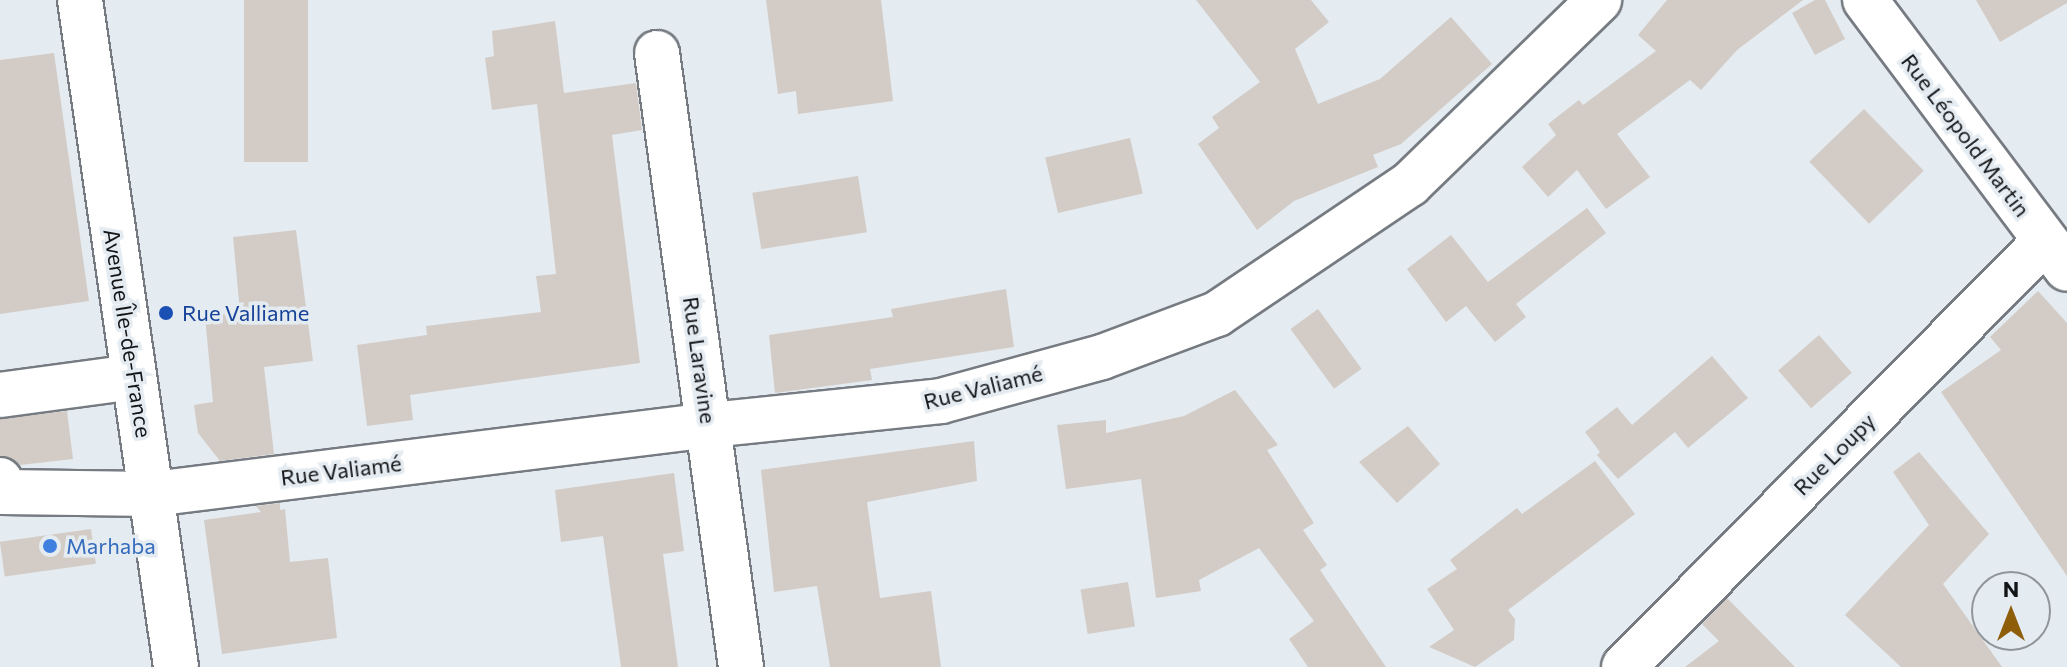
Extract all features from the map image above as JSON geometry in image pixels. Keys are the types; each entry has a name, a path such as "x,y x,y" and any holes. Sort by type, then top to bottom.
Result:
{"street":[{"name":"Avenue Île-de-France","path":"80,0 176,667"},
{"name":"Rue Valiamé","path":"0,480 2,492 153,494 709,425 941,401 1102,357 1217,314 1410,184 1599,0"},
{"name":"Rue Léopold Martin","path":"1865,0 2056,255"},
{"name":"Rue Laravine","path":"657,53 741,667"},
{"name":"Rue Loupy","path":"1624,667 2056,255"},
{"path":"0,395 133,377"}],"building":[{"path":"244,0 308,0 308,162 244,162"},
{"path":"766,0 881,0 893,101 798,114 796,91 778,94"},
{"path":"1196,0 1311,0 1329,22 1295,49 1318,104 1380,79 1451,17 1492,64 1401,144 1373,155 1378,167 1294,201 1257,230 1198,144 1219,128 1212,117 1260,82"},
{"path":"1667,0 1803,0 1737,50 1701,90 1690,80 1617,134 1650,177 1606,209 1577,170 1548,197 1522,167 1556,135 1548,124 1579,100 1583,105 1656,51 1638,35"},
{"path":"1815,0 1825,0 1845,39 1815,55 1792,13"},
{"path":"1976,0 2067,0 2067,3 2000,42"},
{"path":"555,21 564,93 636,83 642,130 612,135 640,363 410,395 413,420 367,426 357,345 427,335 426,326 541,312 536,276 556,274 537,104 492,110 485,58 494,56 492,31"},
{"path":"54,53 89,301 0,314 0,60"},
{"path":"1864,109 1924,171 1869,224 1809,162"},
{"path":"1130,138 1143,194 1058,213 1045,158"},
{"path":"858,176 867,232 761,249 752,193"},
{"path":"1587,208 1606,233 1516,304 1526,317 1495,342 1466,306 1446,322 1407,269 1451,235 1488,282"},
{"path":"296,230 313,361 264,367 274,454 220,461 198,433 194,405 213,402 205,316 240,312 233,237"},
{"path":"1006,289 1014,347 870,369 872,380 775,393 769,335 893,317 891,309"},
{"path":"2038,291 2067,323 2067,576 1941,392 2001,350 1990,337"},
{"path":"1318,309 1361,369 1334,389 1290,329"},
{"path":"1819,335 1852,373 1811,408 1778,370"},
{"path":"1712,356 1748,398 1688,448 1675,432 1618,479 1597,455 1600,452 1585,432 1617,407 1632,425"},
{"path":"1235,390 1278,445 1267,450 1314,523 1303,530 1327,565 1320,570 1386,667 1308,667 1289,639 1314,621 1259,548 1199,580 1201,591 1156,598 1141,479 1066,489 1057,425 1106,420 1106,433 1184,416"},
{"path":"67,411 73,459 20,465 9,457 0,456 0,419"},
{"path":"1408,426 1440,464 1397,503 1359,462"},
{"path":"974,441 977,481 867,502 880,598 931,591 941,667 830,667 817,586 774,592 761,470"},
{"path":"1919,452 1989,534 1943,584 1971,623 1971,651 1991,651 2002,667 1901,667 1845,615 1929,525 1893,472"},
{"path":"1595,461 1635,514 1508,610 1515,619 1514,640 1475,667 1429,647 1454,630 1427,589 1457,569 1450,560 1517,508 1522,514"},
{"path":"674,473 684,551 663,554 678,667 621,667 603,536 561,542 555,490"},
{"path":"280,503 280,510 285,509 290,562 328,558 337,638 222,654 204,520 261,512 256,506"},
{"path":"91,529 96,564 5,576 0,542"},
{"path":"1128,582 1135,626 1088,634 1081,590"},
{"path":"1727,598 1795,667 1685,667 1719,641 1702,624"}],"place":[{"name":"Rue Valliame","path":"166,313"},
{"name":"Marhaba","path":"50,546"}]}
